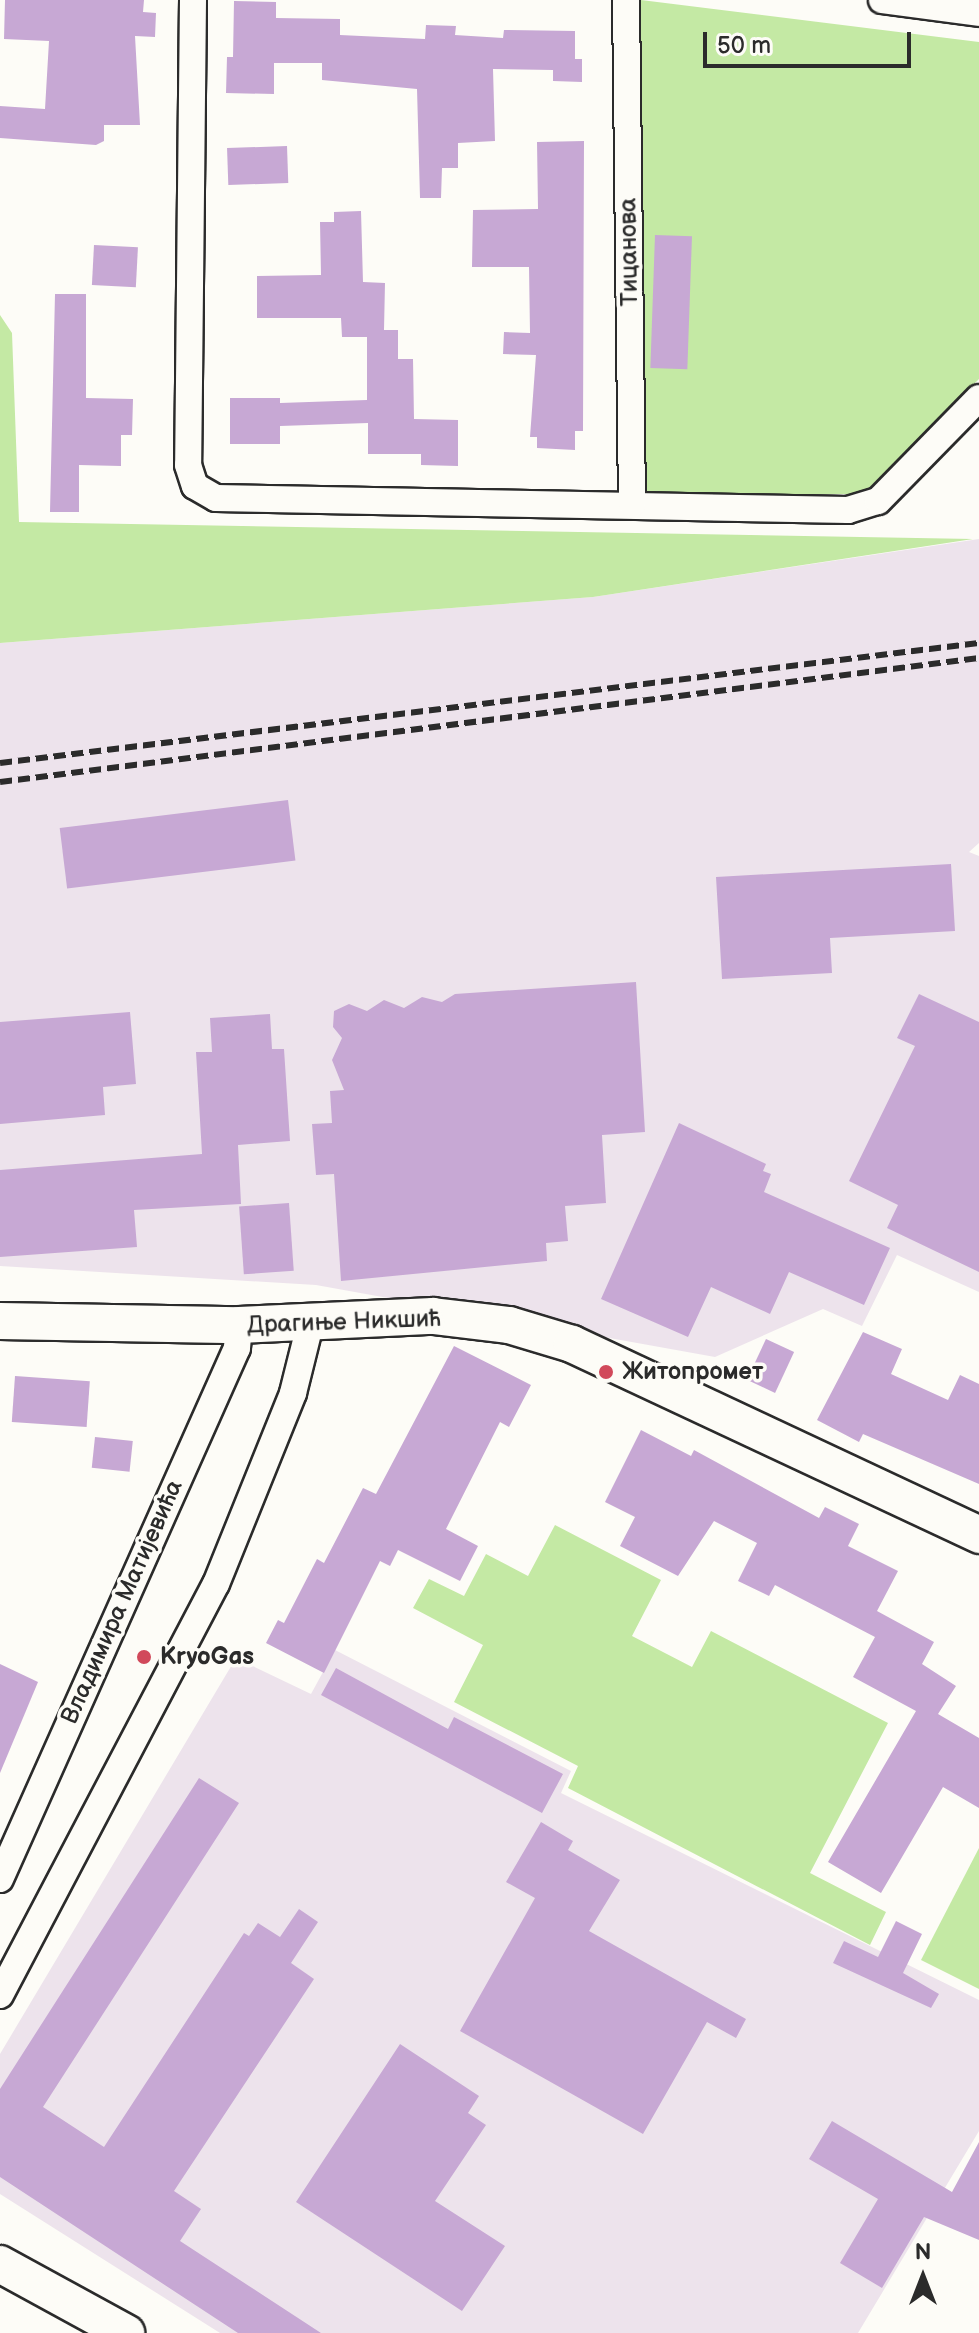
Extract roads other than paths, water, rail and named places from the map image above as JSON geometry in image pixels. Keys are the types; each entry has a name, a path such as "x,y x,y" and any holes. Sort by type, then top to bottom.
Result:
{"street":[{"path":"193,0 188,465 195,486 216,498 848,510 878,501 979,398"},
{"name":"Тицанова","path":"626,0 632,504"},
{"path":"882,0 979,13"},
{"name":"Драгиње Никшић","path":"0,1321 239,1325 433,1316 534,1332 572,1344 979,1535"},
{"path":"0,1995 216,1584 293,1393 311,1321"},
{"name":"Владимира Матијевића","path":"0,1879 237,1348 239,1325"},
{"path":"0,2264 126,2333"}],"railway":[{"path":"0,763 979,643"},
{"path":"0,782 979,658"}],"place":[{"name":"Житопромет","path":"606,1372"},
{"name":"KryoGas","path":"144,1657"}]}
